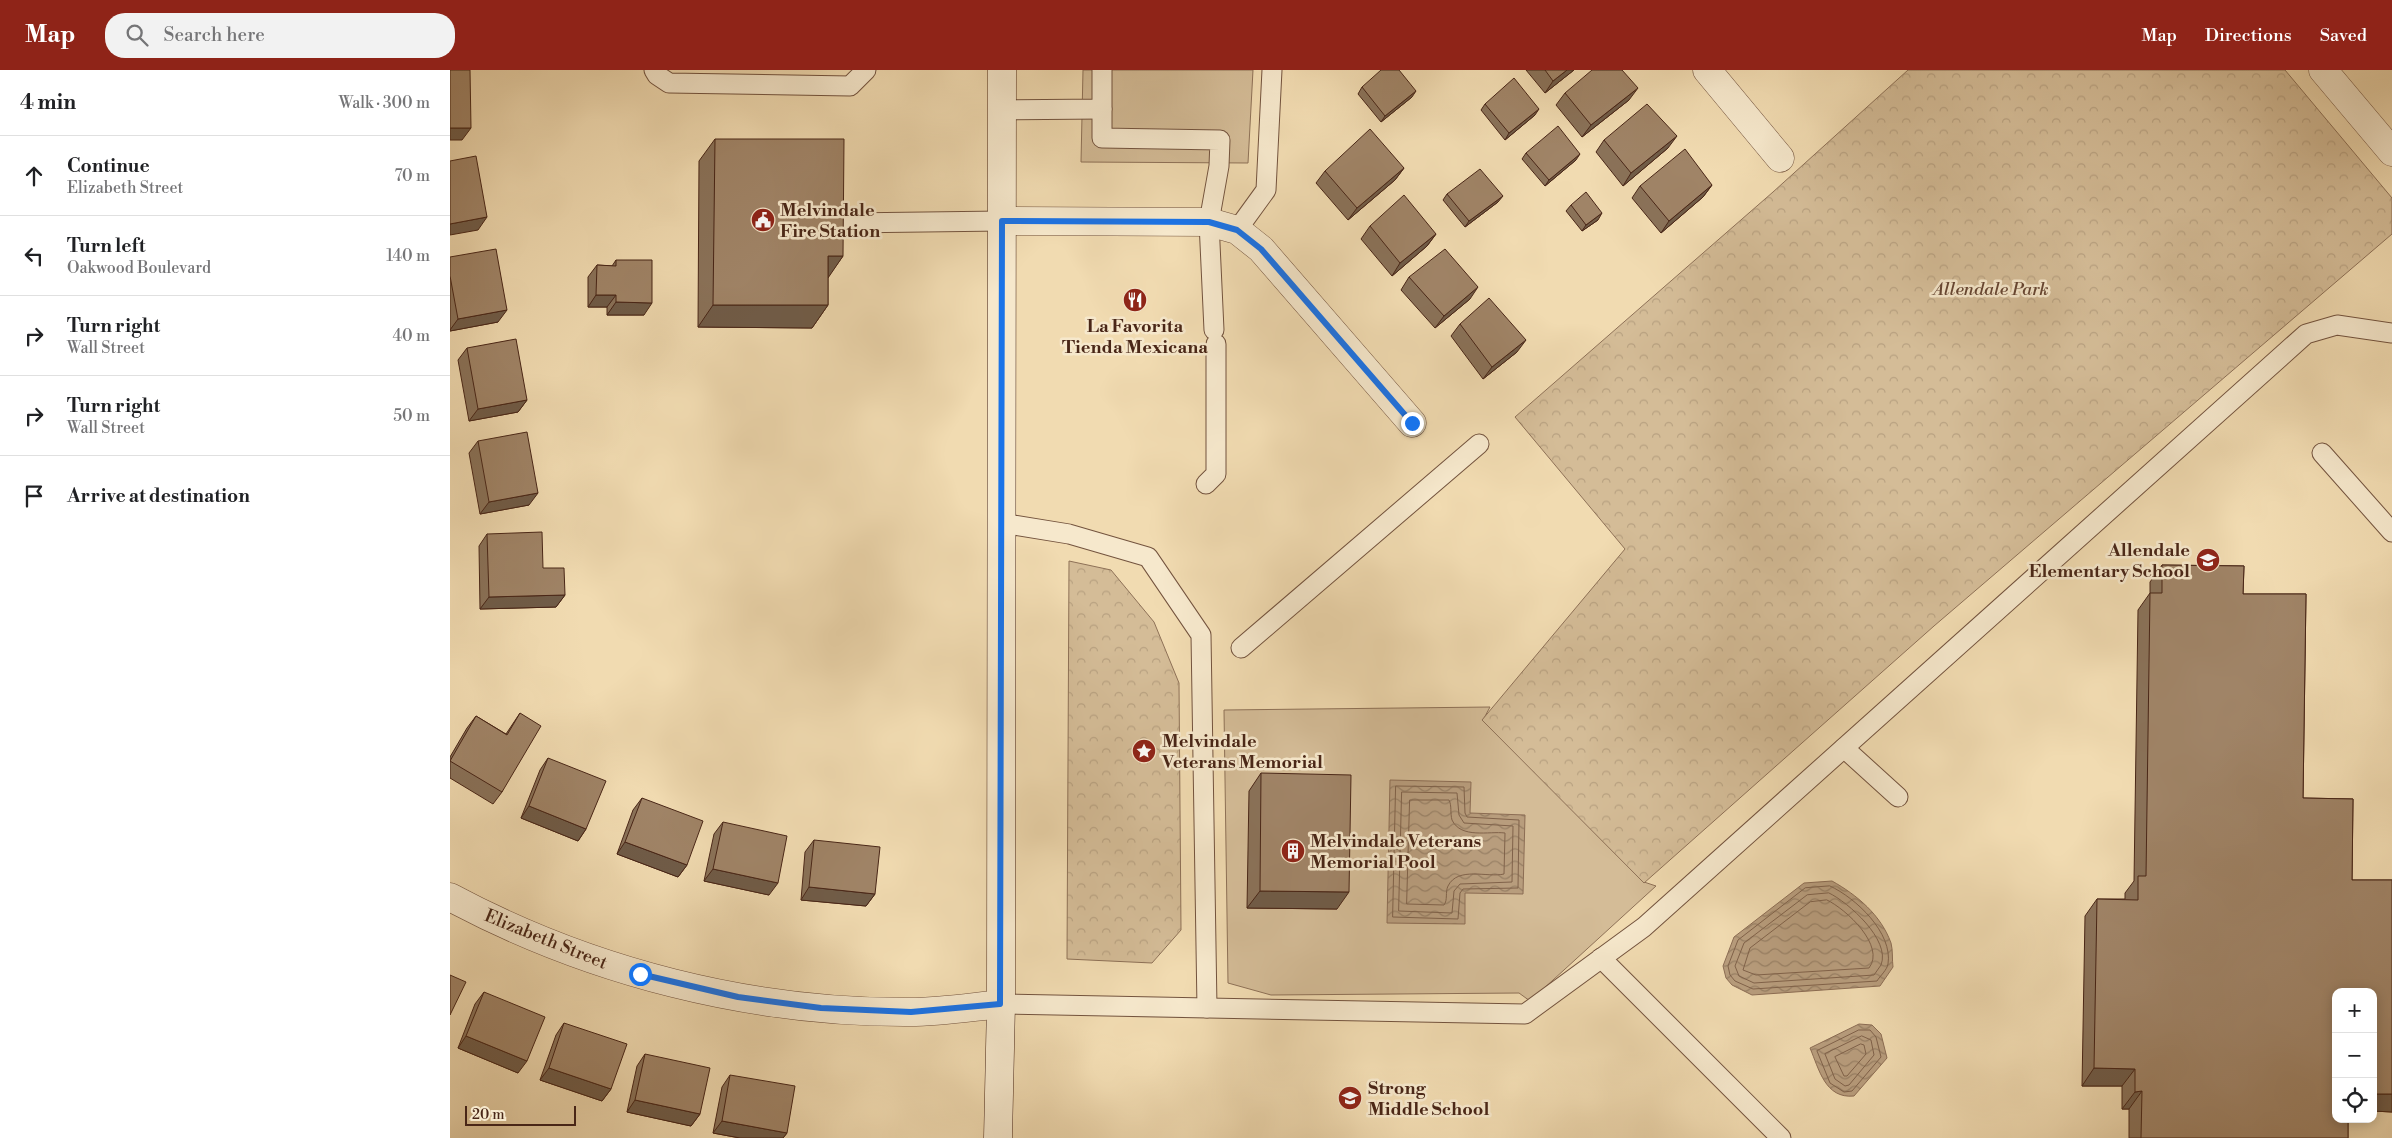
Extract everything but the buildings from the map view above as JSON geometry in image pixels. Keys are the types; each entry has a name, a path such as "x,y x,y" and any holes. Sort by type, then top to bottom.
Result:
{"street":[{"path":"998,1138 1002,70"},
{"path":"1707,70 1780,158"},
{"path":"2323,70 2392,152"},
{"path":"1002,221 1209,222 1237,230 1261,249 1412,423"},
{"name":"Elizabeth Street","path":"450,897 476,911 557,946 640,974 738,997 821,1008 911,1012 1000,1004"}],"lane":[{"path":"654,70 657,75 669,83 850,86 866,70"},
{"path":"1102,70 1102,138 1220,140 1216,186 1209,222 1215,337 1216,474 1206,484"},
{"path":"1237,230 1266,190 1272,70"},
{"path":"1002,110 1102,109"},
{"path":"847,223 1002,221"},
{"path":"1000,1004 1525,1014 1644,927 2306,334 2336,325 2392,333"},
{"path":"1241,648 1479,444"},
{"path":"2322,453 2392,532"},
{"path":"1001,523 1069,534 1148,557 1201,635 1207,1008"},
{"path":"1844,748 1898,797"},
{"path":"1601,958 1781,1138"}],"green space":[{"path":"1083,70 1253,70 1248,163 1081,162"},
{"name":"Allendale Park","path":"1908,70 2285,70 2392,198 2392,234 1934,626 1644,883 1482,720 1625,549 1515,417 1773,192"},
{"path":"1069,561 1111,570 1154,622 1179,683 1181,930 1152,963 1067,959"},
{"path":"1490,707 1483,720 1644,882 1656,886 1530,1001 1519,993 1271,995 1228,983 1224,710"}],"water":[{"path":"1390,780 1471,782 1470,813 1525,815 1523,894 1465,893 1465,924 1387,923"},
{"path":"1832,881 1859,899 1875,915 1887,933 1892,946 1893,967 1880,986 1752,995 1732,985 1726,978 1723,966 1734,937 1804,883"},
{"path":"1859,1024 1872,1025 1881,1034 1887,1058 1854,1096 1844,1096 1836,1093 1824,1081 1810,1048"}],"place":[{"name":"Melvindale Fire Station","path":"763,220"},
{"name":"La Favorita Tienda Mexicana","path":"1135,300"},
{"name":"Allendale Elementary School","path":"2208,560"},
{"name":"Melvindale Veterans Memorial","path":"1144,751"},
{"name":"Melvindale Veterans Memorial Pool","path":"1293,851"},
{"name":"Strong Middle School","path":"1350,1098"}],"route":[{"path":"640,974 738,997 821,1008 911,1012 1000,1004 1002,221 1209,222 1237,230 1261,249 1412,423"}]}
